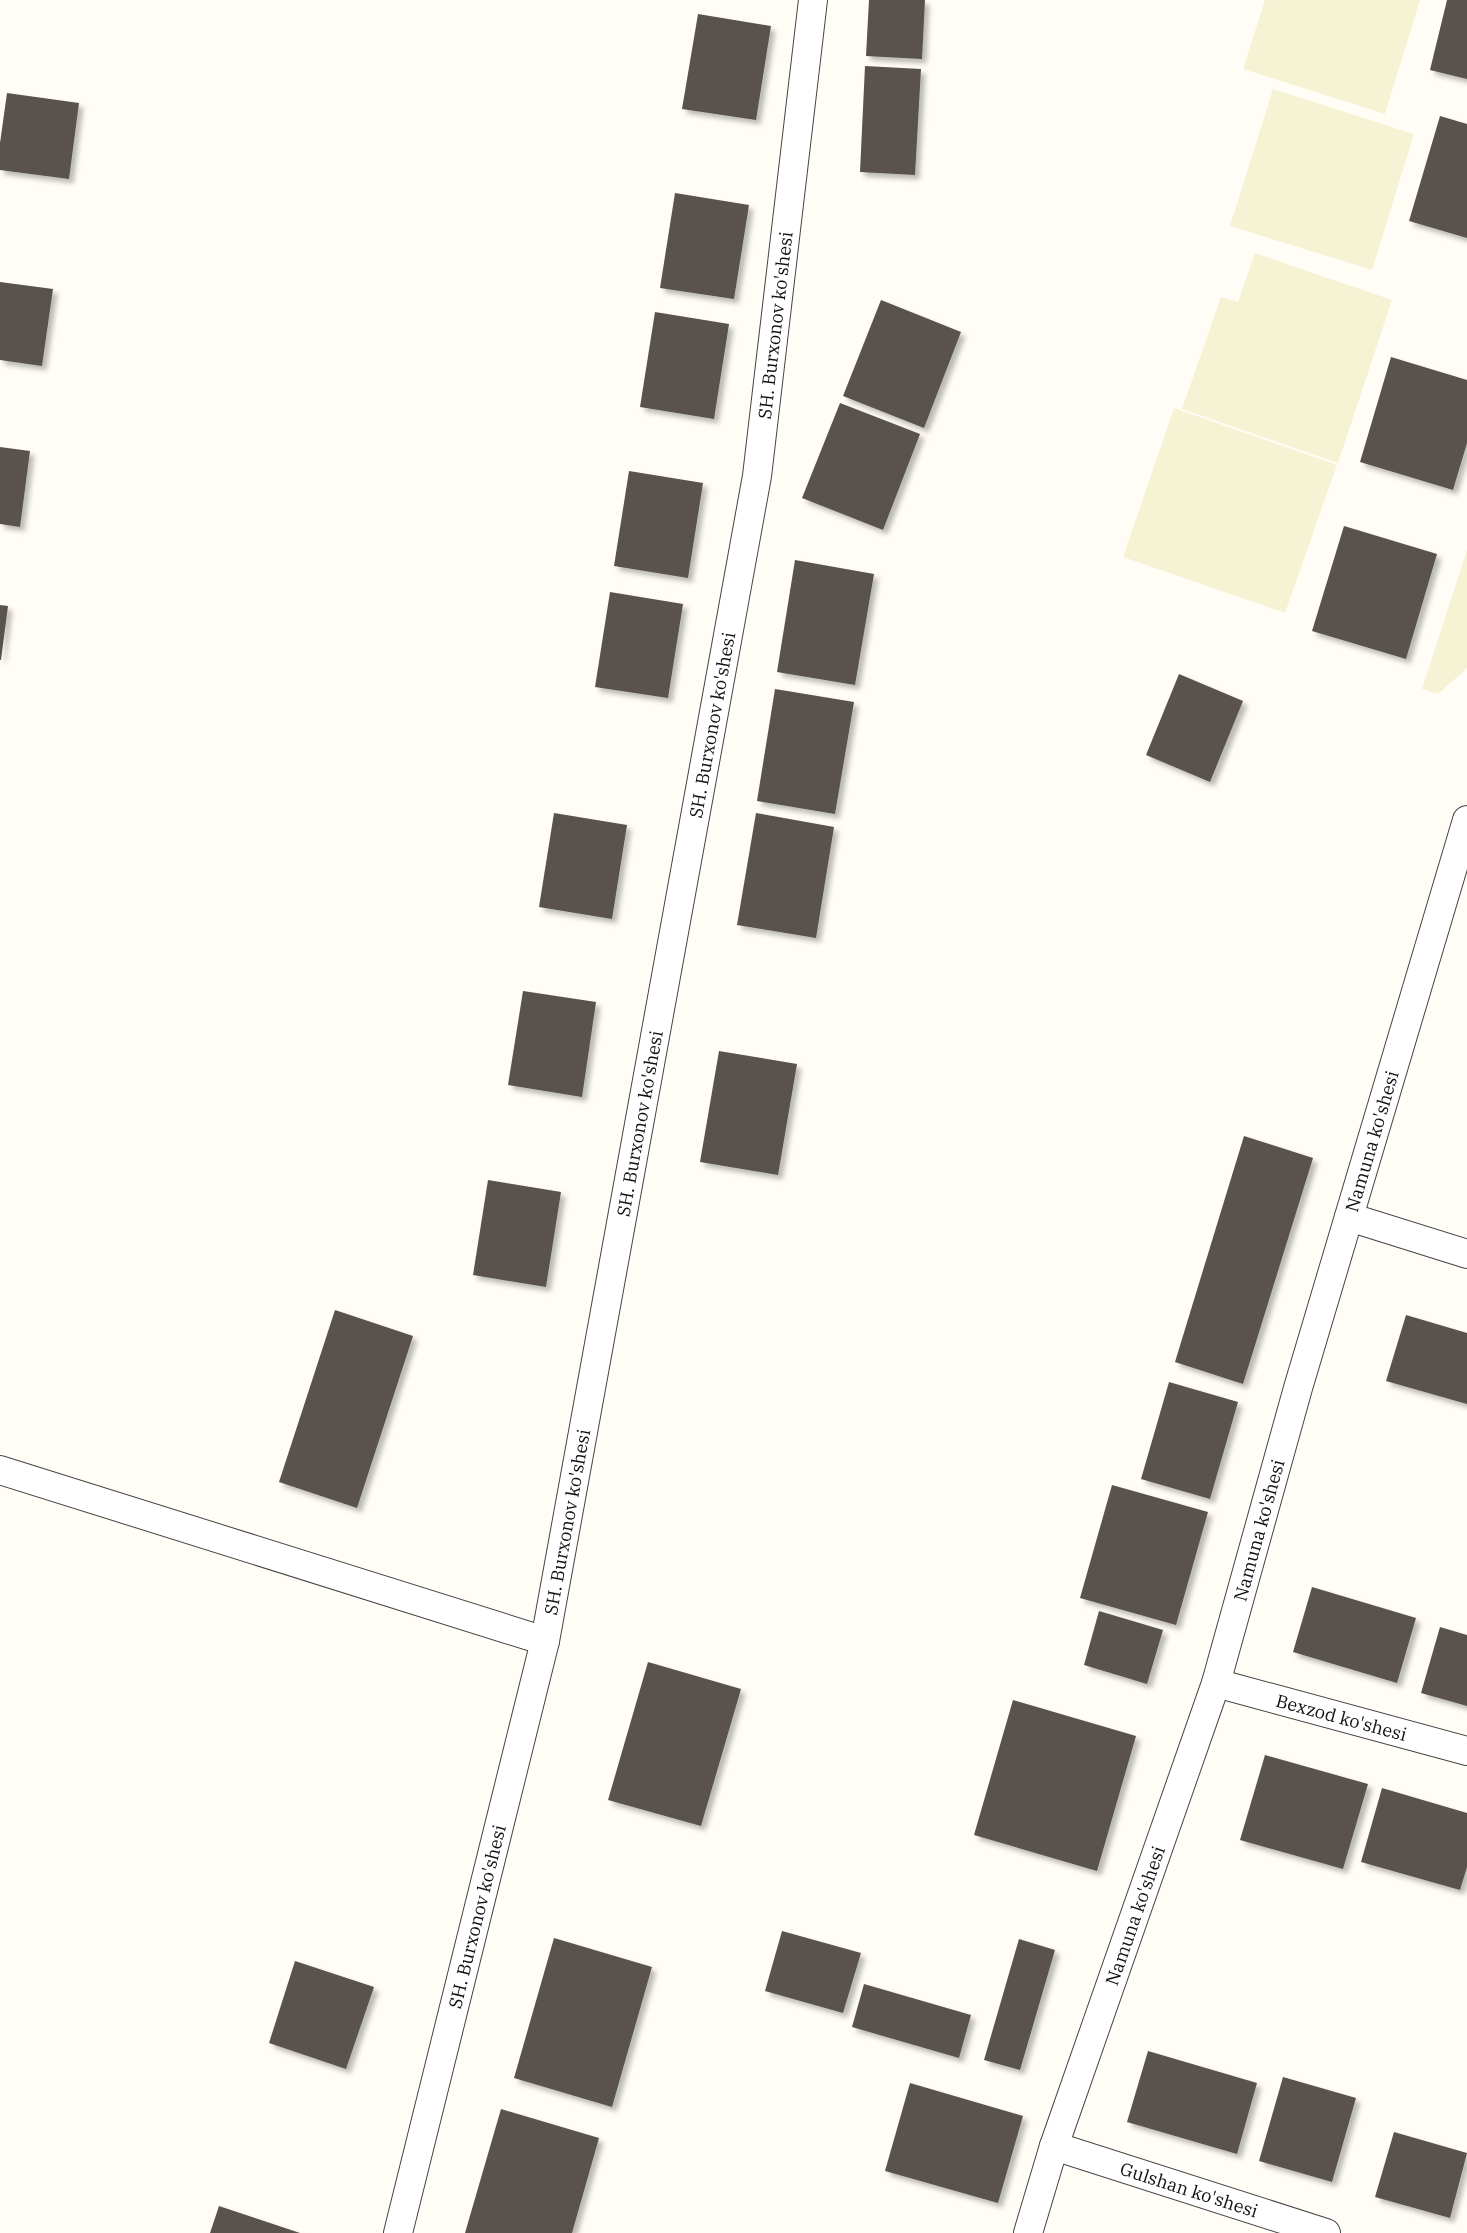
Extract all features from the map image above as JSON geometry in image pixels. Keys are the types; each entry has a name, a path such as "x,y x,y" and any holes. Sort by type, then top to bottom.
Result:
{"street":[{"name":"SH. Burxonov ko'shesi","path":"398,2233 546,1641 757,476 813,0"},
{"name":"Namuna ko'shesi","path":"1028,2233 1054,2146 1216,1684 1298,1388 1467,820"},
{"path":"1349,1217 1467,1254"},
{"path":"0,1470 546,1641"},
{"name":"Bexzod ko'shesi","path":"1216,1684 1467,1751"},
{"name":"Gulshan ko'shesi","path":"1054,2146 1326,2233"}],"shaded area":[{"path":"1265,0 1420,0 1385,114 1243,69"},
{"path":"1273,89 1414,134 1372,270 1230,226"},
{"path":"1255,253 1392,300 1338,463 1182,409 1221,297 1238,302"},
{"path":"1174,408 1337,465 1285,613 1123,557"},
{"path":"1467,550 1467,668 1438,694 1422,689"}],"building":[{"path":"869,0 925,0 922,59 866,56"},
{"path":"1447,0 1467,0 1467,79 1430,70"},
{"path":"698,14 771,26 756,120 682,109"},
{"path":"865,66 921,69 915,175 860,172"},
{"path":"7,93 79,103 69,179 0,170 0,143"},
{"path":"1440,116 1467,124 1467,238 1409,221"},
{"path":"675,193 749,205 734,299 660,288"},
{"path":"0,282 53,289 42,366 0,360"},
{"path":"881,300 961,332 924,428 843,396"},
{"path":"655,312 729,324 714,419 640,407"},
{"path":"1391,357 1467,380 1467,443 1453,490 1360,462"},
{"path":"840,403 920,434 883,530 802,498"},
{"path":"0,447 30,451 20,527 0,524"},
{"path":"629,471 703,483 688,578 614,566"},
{"path":"1344,526 1437,554 1406,659 1312,631"},
{"path":"795,560 874,574 855,685 777,672"},
{"path":"610,592 683,604 668,698 595,687"},
{"path":"0,605 8,606 1,660 0,660"},
{"path":"1179,674 1243,701 1210,782 1146,755"},
{"path":"775,689 854,702 835,814 757,801"},
{"path":"554,813 627,825 612,919 539,907"},
{"path":"756,813 834,827 816,938 737,925"},
{"path":"523,991 596,1002 582,1097 508,1085"},
{"path":"719,1051 797,1064 778,1175 700,1162"},
{"path":"1244,1136 1313,1158 1243,1384 1175,1362"},
{"path":"488,1180 561,1192 546,1287 473,1275"},
{"path":"335,1310 413,1336 357,1508 279,1482"},
{"path":"1406,1315 1467,1333 1467,1404 1386,1381"},
{"path":"1169,1382 1238,1402 1210,1499 1141,1479"},
{"path":"1112,1485 1208,1512 1176,1625 1080,1598"},
{"path":"1312,1587 1416,1618 1397,1683 1293,1652"},
{"path":"1099,1611 1163,1630 1147,1684 1084,1665"},
{"path":"1440,1627 1467,1635 1467,1706 1421,1693"},
{"path":"648,1662 741,1689 701,1826 608,1800"},
{"path":"1013,1700 1136,1736 1097,1871 974,1835"},
{"path":"1265,1755 1368,1784 1343,1869 1240,1840"},
{"path":"1382,1788 1467,1813 1467,1867 1460,1890 1361,1862"},
{"path":"782,1931 861,1953 843,2013 765,1991"},
{"path":"554,1938 652,1967 612,2107 514,2078"},
{"path":"1019,1939 1055,1950 1020,2070 984,2060"},
{"path":"295,1961 374,1987 346,2069 269,2043"},
{"path":"864,1984 971,2015 959,2058 852,2027"},
{"path":"1148,2051 1257,2083 1237,2154 1127,2122"},
{"path":"1283,2077 1356,2098 1332,2182 1259,2161"},
{"path":"910,2083 1023,2116 998,2203 885,2171"},
{"path":"501,2109 599,2138 572,2233 465,2233"},
{"path":"1394,2132 1467,2153 1450,2218 1375,2197"},
{"path":"219,2206 300,2233 210,2233"}]}
